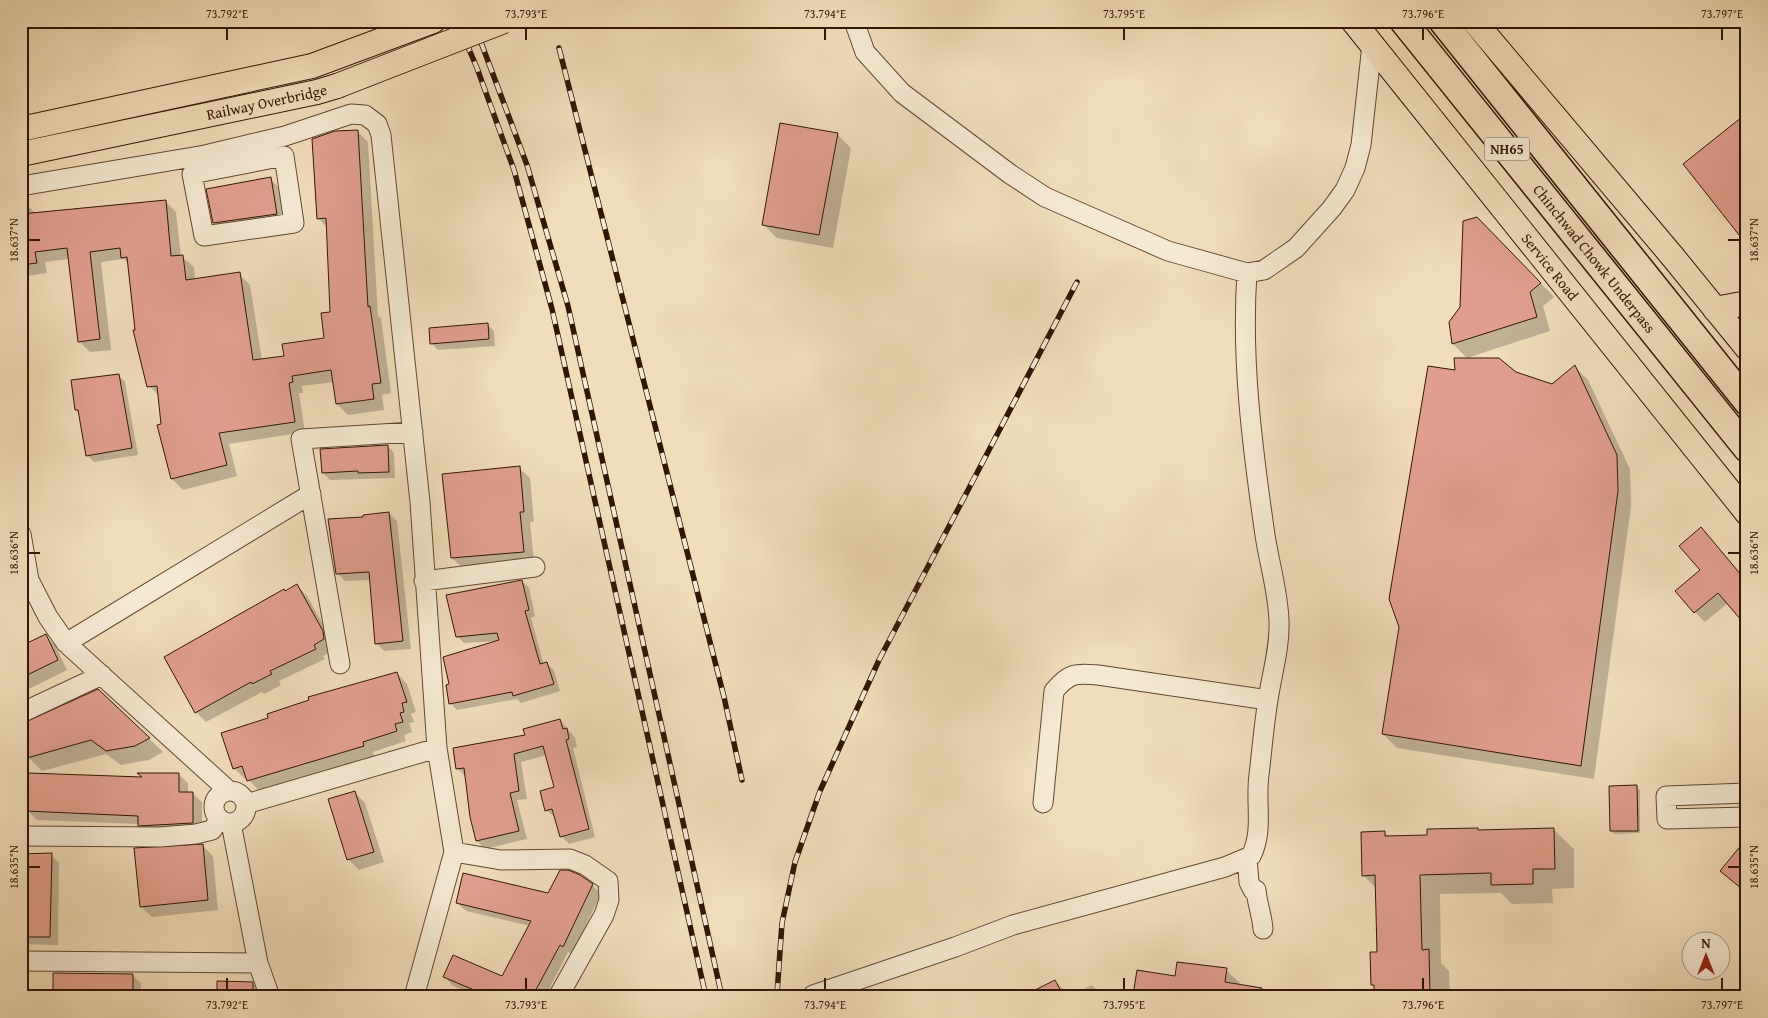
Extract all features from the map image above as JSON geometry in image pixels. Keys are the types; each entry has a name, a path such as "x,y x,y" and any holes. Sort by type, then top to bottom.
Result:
{"highway":[{"name":"Chinchwad Chowk Underpass","path":"1403,21 1747,450"},
{"name":"Chinchwad Chowk Underpass","path":"1442,21 1747,402"}],"main road":[{"name":"Railway Overbridge","path":"21,129 330,61 433,21"},
{"name":"Railway Overbridge","path":"21,154 317,92 504,21"},
{"name":"Service Road","path":"1353,21 1747,513"},
{"path":"1474,21 1747,348"},
{"path":"1714,309 1747,303"}],"street":[{"path":"854,21 865,52 902,94 1010,174 1045,197 1168,251 1247,273 1264,270 1296,248 1332,208 1345,190 1355,168 1361,145 1372,46"},
{"path":"21,186 227,158 284,156 294,223 204,236 192,174 227,158 285,136 351,114 365,115 377,124 381,135 414,432 437,748 454,852 414,997"},
{"path":"813,994 956,947 1013,925 1225,866 1251,856 1258,843 1256,792 1268,700 1277,657 1279,622 1276,583 1266,542 1254,450 1245,350 1244,319 1247,273"},
{"path":"340,664 301,439 414,432"},
{"path":"66,642 311,494"},
{"path":"21,534 29,580 48,617 66,642 229,791 240,794 246,804 244,815 226,821 212,830 169,836 21,836"},
{"path":"424,581 535,567"},
{"path":"1043,802 1054,691 1065,678 1082,674 1098,675 1268,700"},
{"path":"21,713 102,675"},
{"path":"246,804 437,748"},
{"path":"229,791 219,795 214,809 226,821 258,962 270,997"},
{"path":"1747,793 1666,796 1667,819 1747,817"},
{"path":"454,852 501,860 570,859 585,865 608,881 609,900 604,915 558,997"},
{"path":"1247,858 1249,882 1253,890 1256,890 1258,910 1263,929"},
{"path":"21,961 258,962"}],"building":[{"path":"1747,113 1747,245 1683,164"},
{"path":"780,123 838,133 819,235 762,225"},
{"path":"358,130 368,307 370,306 381,383 372,384 374,399 336,404 331,370 292,376 293,382 289,383 295,422 219,433 227,465 171,479 157,425 161,424 157,386 147,387 133,330 135,330 127,257 121,258 120,248 90,252 100,339 78,342 67,248 35,252 37,263 21,265 21,214 166,200 171,256 183,255 186,280 240,272 253,360 284,356 282,344 324,338 321,313 330,312 326,218 317,219 312,139 335,131"},
{"path":"271,177 277,214 213,223 206,189"},
{"path":"1477,217 1541,283 1530,292 1537,317 1452,344 1449,322 1460,307 1463,221"},
{"path":"488,323 489,339 430,344 429,328"},
{"path":"1454,358 1499,358 1516,372 1552,384 1575,365 1617,455 1618,491 1581,766 1382,734 1399,627 1389,599 1428,366 1455,370"},
{"path":"119,374 132,448 86,456 78,410 75,410 71,380"},
{"path":"388,445 389,472 322,473 320,449"},
{"path":"520,466 524,512 520,512 524,552 451,558 442,474"},
{"path":"389,512 403,641 375,644 369,572 336,574 328,519 363,517 363,515"},
{"path":"1701,527 1747,582 1747,627 1718,593 1694,613 1675,591 1700,570 1679,546"},
{"path":"522,580 529,610 525,611 540,664 547,662 554,684 513,696 512,692 449,704 446,685 449,684 443,657 499,640 497,633 456,637 446,595"},
{"path":"297,584 323,631 324,639 314,645 316,649 270,671 272,674 252,684 251,682 195,713 164,657 284,589 285,591"},
{"path":"46,634 58,660 21,678 21,646"},
{"path":"397,672 407,702 402,703 404,712 400,713 403,722 395,724 397,731 363,742 364,746 247,781 242,766 233,769 221,733 268,718 267,714 309,700 308,697"},
{"path":"98,689 150,738 135,746 106,751 91,740 27,758 21,749 21,724"},
{"path":"560,719 563,729 567,728 569,739 566,740 589,829 560,837 552,809 545,811 540,791 554,787 543,746 514,754 519,791 510,793 519,831 476,841 470,817 464,768 456,769 453,748 525,735 523,729"},
{"path":"28,773 142,777 137,773 179,773 179,792 193,792 193,823 138,826 138,816 26,811"},
{"path":"1637,785 1638,831 1610,831 1609,786"},
{"path":"355,791 374,852 347,860 328,799"},
{"path":"1478,828 1478,830 1554,828 1555,869 1533,869 1533,884 1491,885 1491,873 1420,875 1422,950 1429,949 1430,994 1420,994 1420,997 1374,997 1374,985 1371,985 1370,952 1377,952 1375,875 1362,876 1361,832 1385,831 1385,836 1427,835 1427,829"},
{"path":"1747,838 1747,893 1720,871"},
{"path":"203,844 208,900 140,907 134,848"},
{"path":"52,853 50,937 21,937 21,854"},
{"path":"560,870 568,870 580,875 593,884 563,947 560,945 532,997 491,997 443,977 453,955 502,976 531,921 456,903 463,873 548,893"},
{"path":"1177,962 1227,968 1225,982 1262,988 1261,997 1133,995 1137,970 1175,976"},
{"path":"53,973 133,974 133,997 53,997"},
{"path":"1055,980 1064,997 1021,997"},
{"path":"217,981 253,982 253,997 217,997"}],"railway":[{"path":"457,21 477,68 514,170 552,309 706,997"},
{"path":"473,21 527,165 568,306 722,997"},
{"path":"559,48 724,697 742,780"},
{"path":"777,994 782,923 795,862 820,791 879,660 1077,282"}]}
